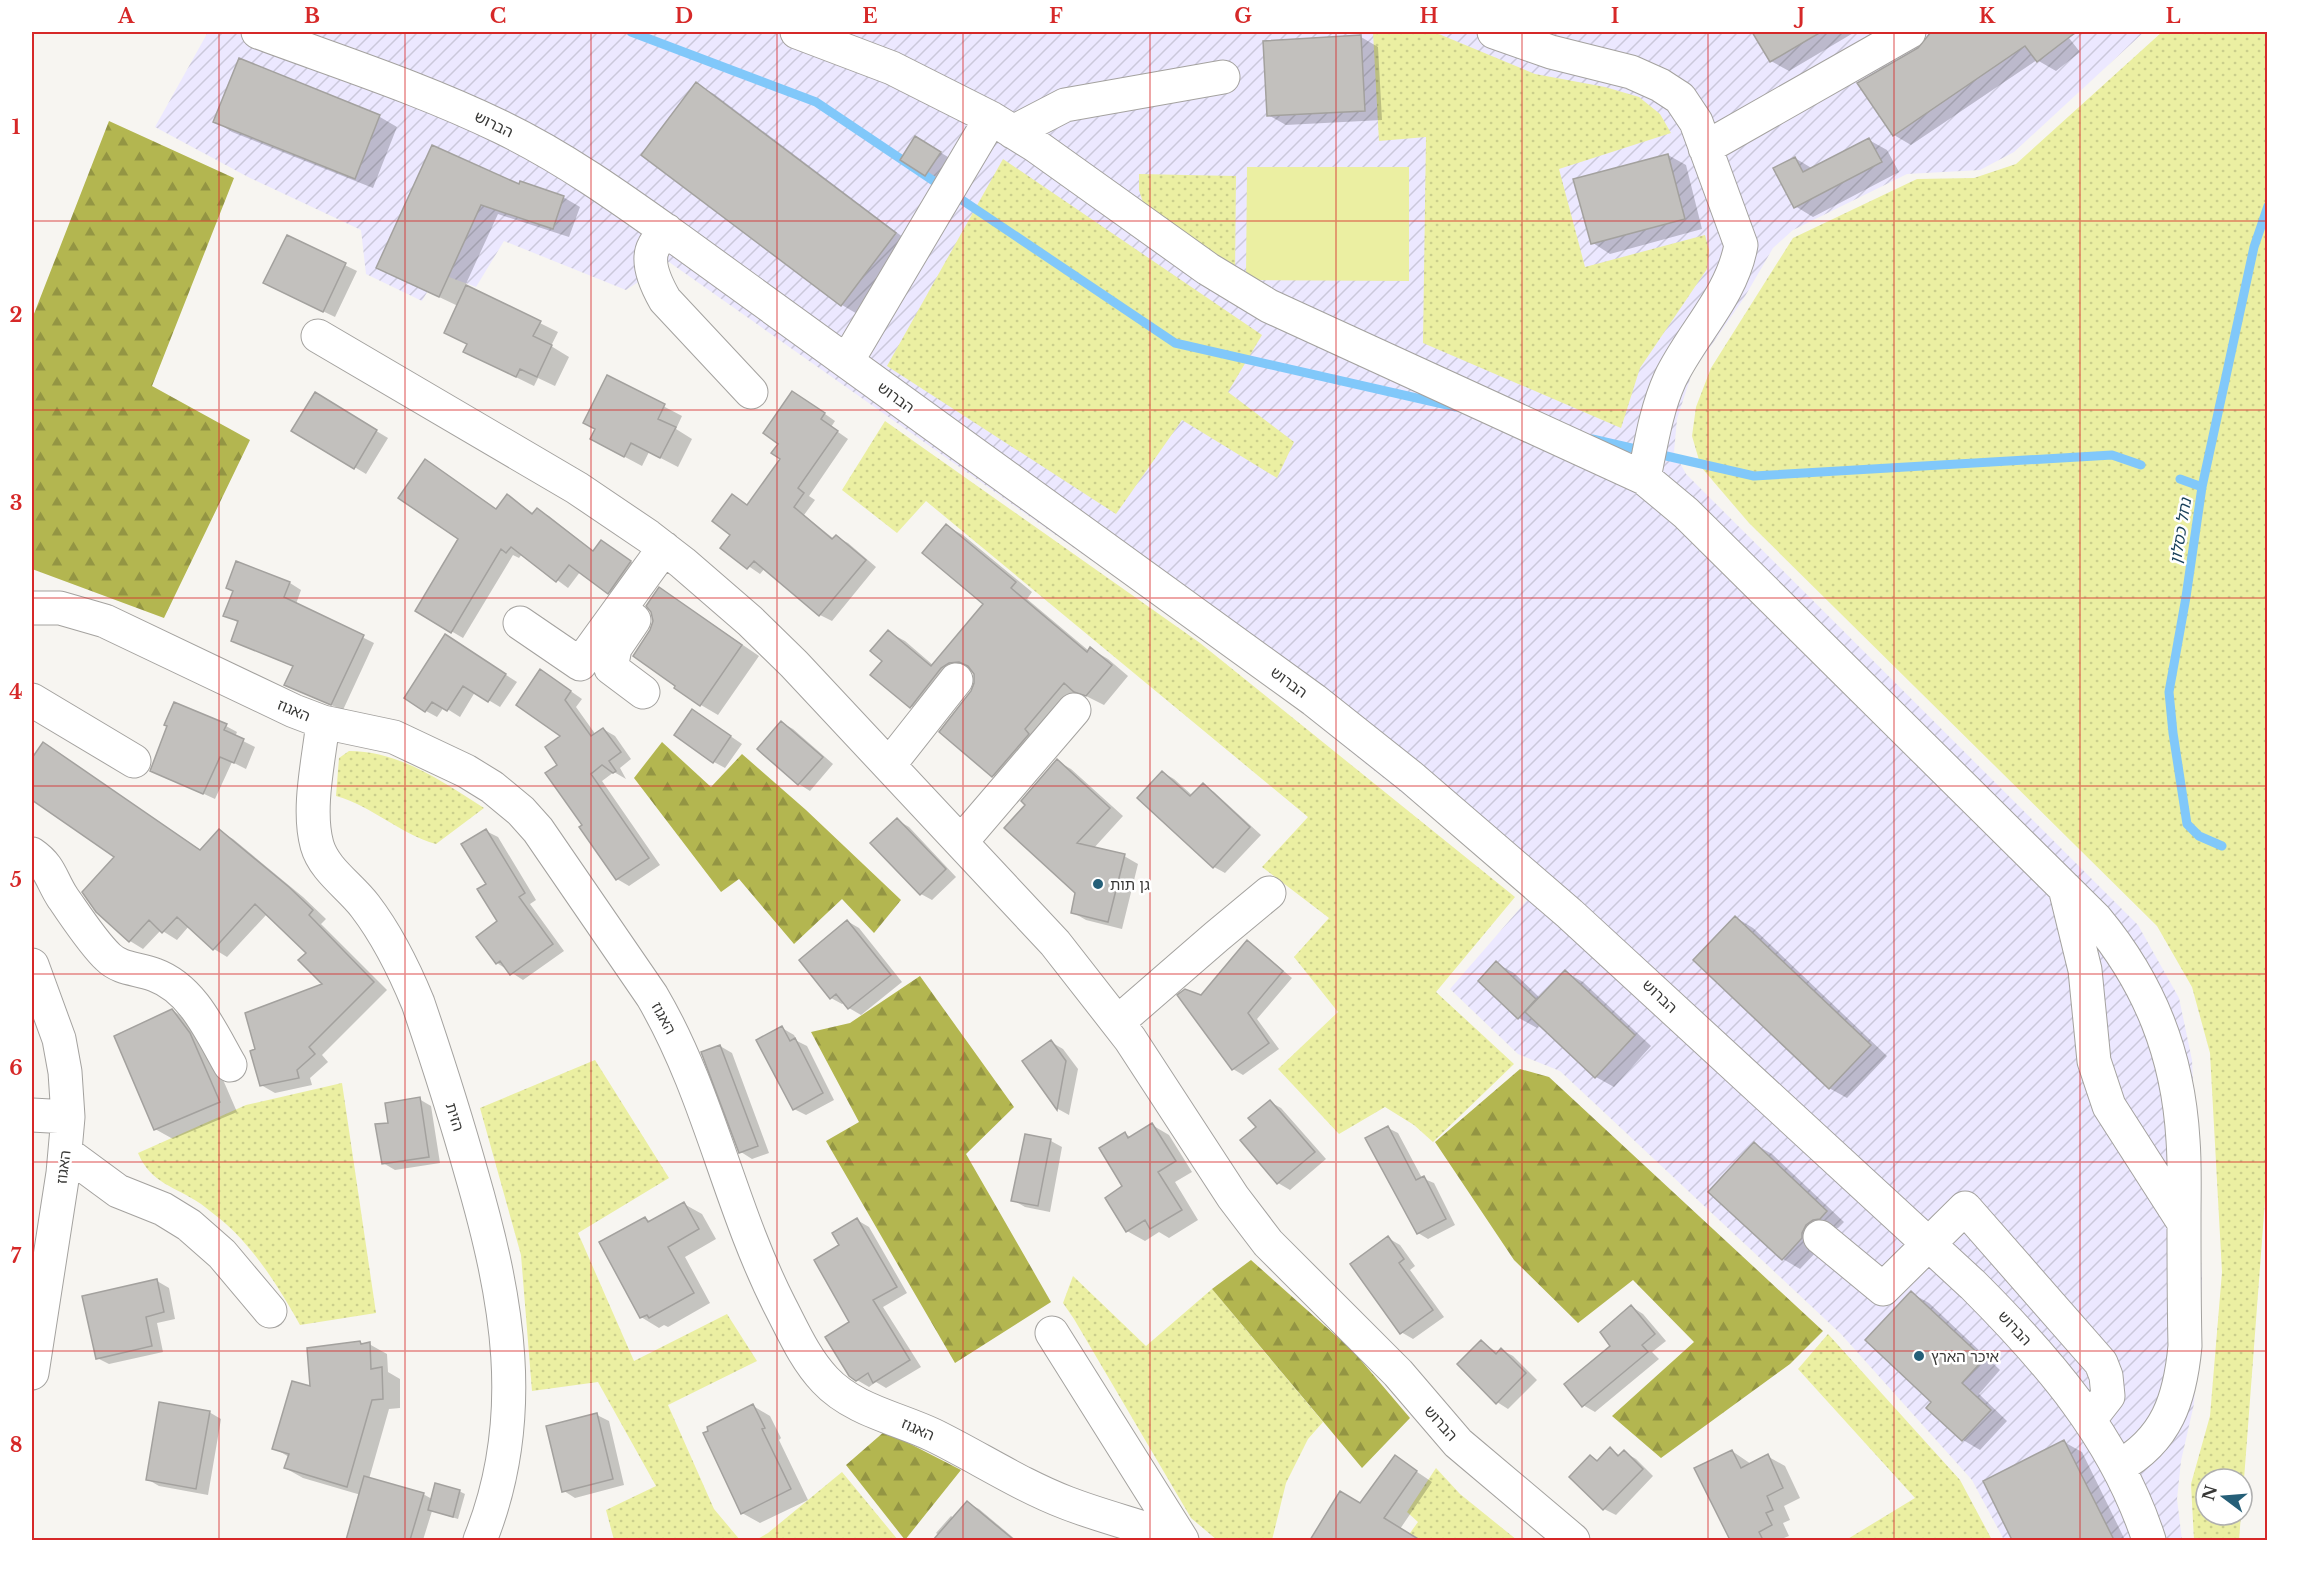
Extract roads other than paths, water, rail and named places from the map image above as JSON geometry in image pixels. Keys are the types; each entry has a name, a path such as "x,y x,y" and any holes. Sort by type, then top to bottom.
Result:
{"street":[{"name":"הברוש","path":"258,32 450,104 502,128 569,165 666,230 1314,700 1411,777 1570,914 1929,1244 2017,1329 2056,1374 2090,1419 2118,1467 2141,1516 2149,1540"},
{"path":"797,32 892,68 1002,125 1246,294 1644,478 1686,513 2096,919 2122,951 2139,978 2159,1021 2173,1067 2184,1141 2184,1346 2177,1392 2167,1419 2151,1442 2118,1467"},
{"path":"1494,32 1551,52 1631,72 1660,85 1680,98 1696,122 1741,245 1738,265 1719,302 1701,327 1671,379 1657,416 1644,478"},
{"path":"1705,148 1909,32"},
{"path":"847,361 1002,125 1065,105 1223,77"},
{"path":"666,230 653,247 652,262 656,283 665,300 751,392"},
{"name":"הברוש","path":"318,336 568,482 671,554 780,649 1055,943 1118,1022 1233,1197 1268,1243 1392,1367 1458,1443 1573,1540"},
{"path":"520,623 580,664 671,554"},
{"path":"643,692 611,668 611,662 615,648 671,554"},
{"name":"האגוז","path":"32,608 60,608 105,621 277,704 323,722 394,737 466,771 506,797 538,830 651,996 672,1032 701,1100 735,1203 764,1274 810,1361 826,1382 854,1402 933,1436 1051,1496 1180,1540"},
{"path":"889,765 956,680"},
{"path":"32,700 134,761"},
{"path":"961,842 1074,710"},
{"name":"הזית","path":"323,722 314,803 314,829 317,845 327,864 354,892 382,930 402,965 418,1003 470,1169 500,1290 509,1354 509,1418 501,1475 480,1540"},
{"path":"32,854 47,866 61,896 108,956 121,966 155,975 179,989 195,1007 230,1065"},
{"path":"2065,888 2085,970 2094,1061 2109,1106 2184,1223"},
{"path":"1118,1022 1216,936 1269,894"},
{"name":"האגוז","path":"32,965 59,1039 65,1072 68,1117 65,1152 32,1373"},
{"path":"32,1115 68,1117"},
{"path":"65,1152 118,1191 164,1209 189,1225 222,1254 270,1311"},
{"path":"1820,1237 1882,1289 1965,1208 2101,1363 2106,1376 2108,1396 2090,1419"},
{"path":"1052,1334 1180,1540"}],"waterway":[{"path":"631,32 816,102 1175,343 1456,407"},
{"name":"נחל כסלון","path":"2222,846 2199,836 2187,824 2169,692 2202,487 2254,247 2268,206"},
{"path":"1592,439 1754,476 2112,455 2141,465"},
{"path":"2180,479 2202,487"}],"place":[{"name":"גן תות","path":"1098,884"},
{"name":"איכר הארץ","path":"1919,1356"}]}
